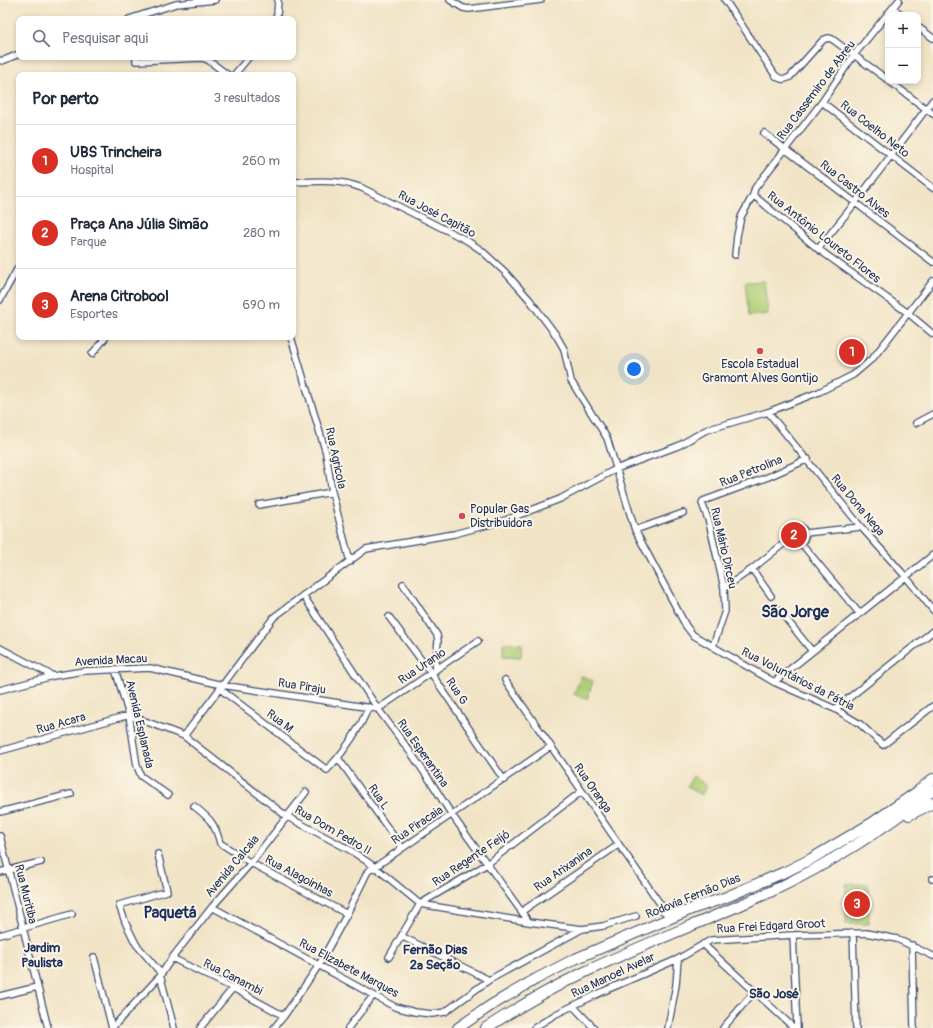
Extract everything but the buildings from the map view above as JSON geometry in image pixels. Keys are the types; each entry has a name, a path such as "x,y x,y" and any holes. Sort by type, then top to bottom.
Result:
{"highway":[{"name":"Rodovia Fernão Dias","path":"458,1028 497,1002 536,979 575,959 694,908 724,898 811,859 872,823 933,779"},
{"path":"486,1028 511,1011 583,973 773,891 821,865 865,838 933,790"},
{"path":"865,838 876,835 914,812 933,803"},
{"path":"663,908 667,912 673,914 694,908"}],"street":[{"path":"138,16 176,4 215,0"},
{"path":"277,16 278,0"},
{"path":"450,0 463,8 541,0"},
{"path":"725,0 775,75 781,80 786,80 790,77 824,40 828,38 832,39 885,79"},
{"name":"Rua Cassemiro de Abreu","path":"753,195 755,188 822,102 854,55 899,0"},
{"path":"893,8 898,12"},
{"path":"921,29 933,38"},
{"path":"0,60 2,61 16,55"},
{"path":"208,60 224,72"},
{"path":"236,72 246,60"},
{"path":"892,84 933,114"},
{"path":"818,249 933,100"},
{"name":"Rua Coelho Neto","path":"822,102 933,188"},
{"name":"Rua Castro Alves","path":"764,133 786,148 933,262"},
{"name":"Rua José Capitão","path":"296,182 335,181 350,183 362,188 466,240 505,272 529,299 556,335 564,349 571,381 607,438 616,469"},
{"name":"Rua Antônio Loureto Flores","path":"735,255 736,236 740,218 753,195 818,249 908,313 933,334"},
{"path":"0,300 16,271"},
{"path":"184,736 274,617 366,550 454,534 506,520 555,501 616,469 678,446 706,430 768,412 820,392 853,375 873,358 933,281"},
{"path":"92,354 104,340"},
{"name":"Rua Agricola","path":"292,340 326,453 332,492 350,562"},
{"name":"Rua Dona Nega","path":"768,412 861,527 906,577 933,610"},
{"path":"916,423 933,414"},
{"name":"Rua Petrolina","path":"703,501 768,477 808,460"},
{"name":"Rua Voluntários da Pátria","path":"616,469 635,530 686,626 693,635 774,682 835,709 860,724 883,745 933,706"},
{"path":"259,505 332,492"},
{"name":"Rua Mário Dirceu","path":"703,501 702,503 709,522 724,588 725,611 713,646"},
{"path":"635,530 683,513"},
{"path":"796,526 799,526 805,533 804,539 801,543 795,545 792,545 787,541 785,535 790,527 796,526"},
{"path":"805,533 861,527"},
{"path":"724,588 752,569 787,541"},
{"path":"801,543 859,613"},
{"path":"774,682 933,555"},
{"path":"752,569 771,596"},
{"path":"403,584 437,635 438,641 433,672"},
{"name":"Rua Esperantina","path":"303,595 378,709 529,922"},
{"path":"779,610 812,651"},
{"name":"Rua G","path":"389,617 433,672 504,780"},
{"path":"835,709 933,631"},
{"name":"Rua Uranio","path":"378,709 478,641"},
{"path":"0,648 53,676"},
{"name":"Avenida Macau","path":"0,690 53,676 84,671 150,668 221,687"},
{"name":"Avenida Esplanada","path":"115,669 128,715 137,766 141,776 168,795"},
{"name":"Rua Oranga","path":"505,680 663,908"},
{"name":"Rua Piraju","path":"221,687 378,709"},
{"name":"Rua M","path":"221,687 327,770 338,758"},
{"path":"338,758 364,718 369,707"},
{"name":"Rua Dom Pedro II","path":"128,715 184,736 286,816 350,850 375,867 420,904"},
{"name":"Rua Acara","path":"0,751 128,715"},
{"name":"Rua Piracaia","path":"274,1028 319,965 347,914 368,871 504,780 550,747"},
{"name":"Rua L","path":"338,758 402,848"},
{"name":"Rua Regente Feijó","path":"389,957 420,904 487,864 582,791"},
{"name":"Avenida Calcaia","path":"112,1028 160,976 172,958 212,907 251,863 306,792"},
{"path":"0,812 71,794"},
{"name":"Rua Alagoinhas","path":"194,806 209,819 217,832 220,843 251,863 347,914"},
{"name":"Rua Muritiba","path":"0,836 48,1028"},
{"name":"Rua Arixanina","path":"521,912 618,844"},
{"path":"158,854 167,891 119,905 136,944 146,958 157,969 174,1028"},
{"path":"0,872 41,862"},
{"path":"420,904 582,929 603,926 636,916"},
{"name":"Rua Elizabete Marques","path":"212,907 395,1007 432,1014 445,1012 490,980 582,929"},
{"path":"0,935 72,914"},
{"path":"853,933 856,1028"},
{"name":"Rua Frei Edgard Groot","path":"702,944 711,940 793,935 866,933 897,939 933,956"},
{"path":"793,935 797,1028"},
{"path":"401,936 490,980"},
{"path":"702,944 794,1028"},
{"name":"Rua Manoel Avelar","path":"534,1028 556,1014 678,959 702,944"},
{"path":"912,946 914,1028"},
{"path":"94,957 112,1028"},
{"name":"Rua Canambi","path":"172,958 233,988 284,1016"},
{"path":"668,1028 676,985 678,959"},
{"path":"0,996 38,988"},
{"path":"200,1028 233,988"},
{"path":"723,1028 755,991"},
{"path":"348,1028 373,996"},
{"path":"573,1006 594,1028"}],"green space":[{"path":"764,281 768,314 749,316 745,282"},
{"path":"503,643 522,644 521,657 503,656"},
{"path":"581,676 593,681 587,699 574,694"},
{"path":"693,776 707,786 701,795 687,786"},
{"path":"846,884 868,884 869,924 846,924"}],"place":[{"name":"Escola Estadual Gramont Alves Gontijo","path":"760,351"},
{"name":"UBS Trincheira","path":"852,352"},
{"name":"Popular Gas Distribuidora","path":"462,516"},
{"name":"Praça Ana Júlia Simão","path":"794,535"},
{"name":"Arena Citrobool","path":"857,904"}],"district":[{"name":"São Jorge","path":"795,611"},
{"name":"Paquetá","path":"170,912"},
{"name":"Jardim Paulista","path":"42,954"},
{"name":"Fernão Dias 2ª Seção","path":"435,956"},
{"name":"São José","path":"774,993"}]}
